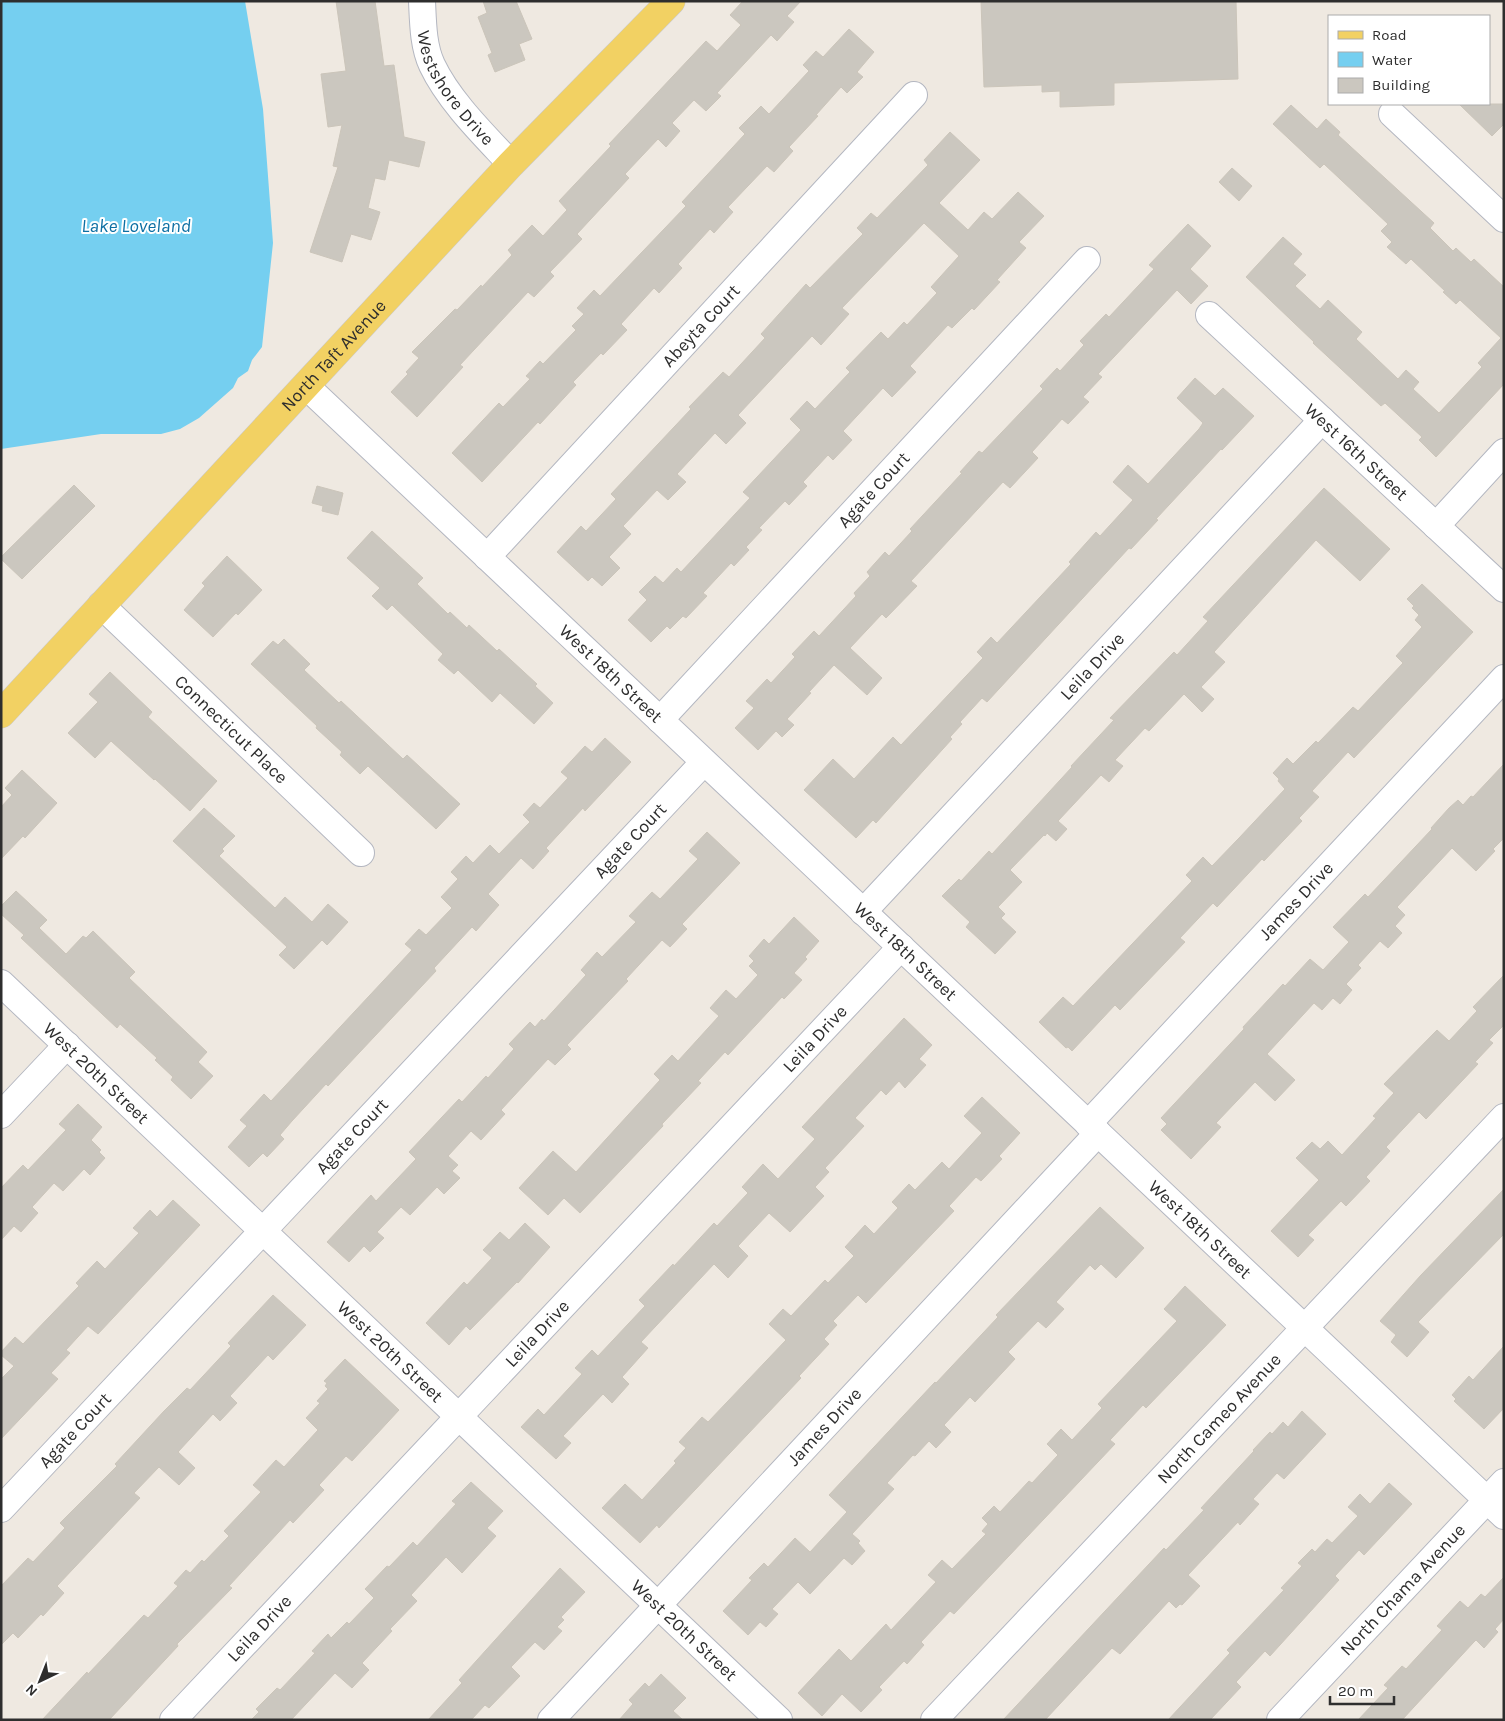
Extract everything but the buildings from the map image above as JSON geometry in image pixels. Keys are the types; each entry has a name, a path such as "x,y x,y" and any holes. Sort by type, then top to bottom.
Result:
{"main road":[{"name":"North Taft Avenue","path":"1,714 511,164 671,1"}],"street":[{"name":"Westshore Drive","path":"422,1 427,46 432,65 458,106 511,164"},
{"name":"Abeyta Court","path":"487,557 914,95"},
{"path":"1392,114 1504,219"},
{"name":"Agate Court","path":"660,720 1087,260"},
{"name":"West 16th Street","path":"1209,315 1504,589"},
{"name":"West 18th Street","path":"306,386 1304,1327 1498,1499"},
{"name":"Leila Drive","path":"863,912 1322,420"},
{"path":"1436,526 1504,452"},
{"name":"Connecticut Place","path":"101,605 361,853"},
{"name":"James Drive","path":"551,1720 659,1606 1504,678"},
{"name":"Agate Court","path":"1,1509 704,762"},
{"name":"Leila Drive","path":"173,1720 901,947"},
{"name":"West 20th Street","path":"1,983 779,1720"},
{"path":"1,1115 67,1045"},
{"name":"North Cameo Avenue","path":"934,1720 1504,1117"},
{"name":"North Chama Avenue","path":"1280,1720 1498,1499"}],"water":[{"name":"Lake Loveland","path":"1,1 245,1 263,109 273,243 262,347 252,360 248,371 238,378 233,388 199,418 180,429 161,434 101,434 1,449"}]}
